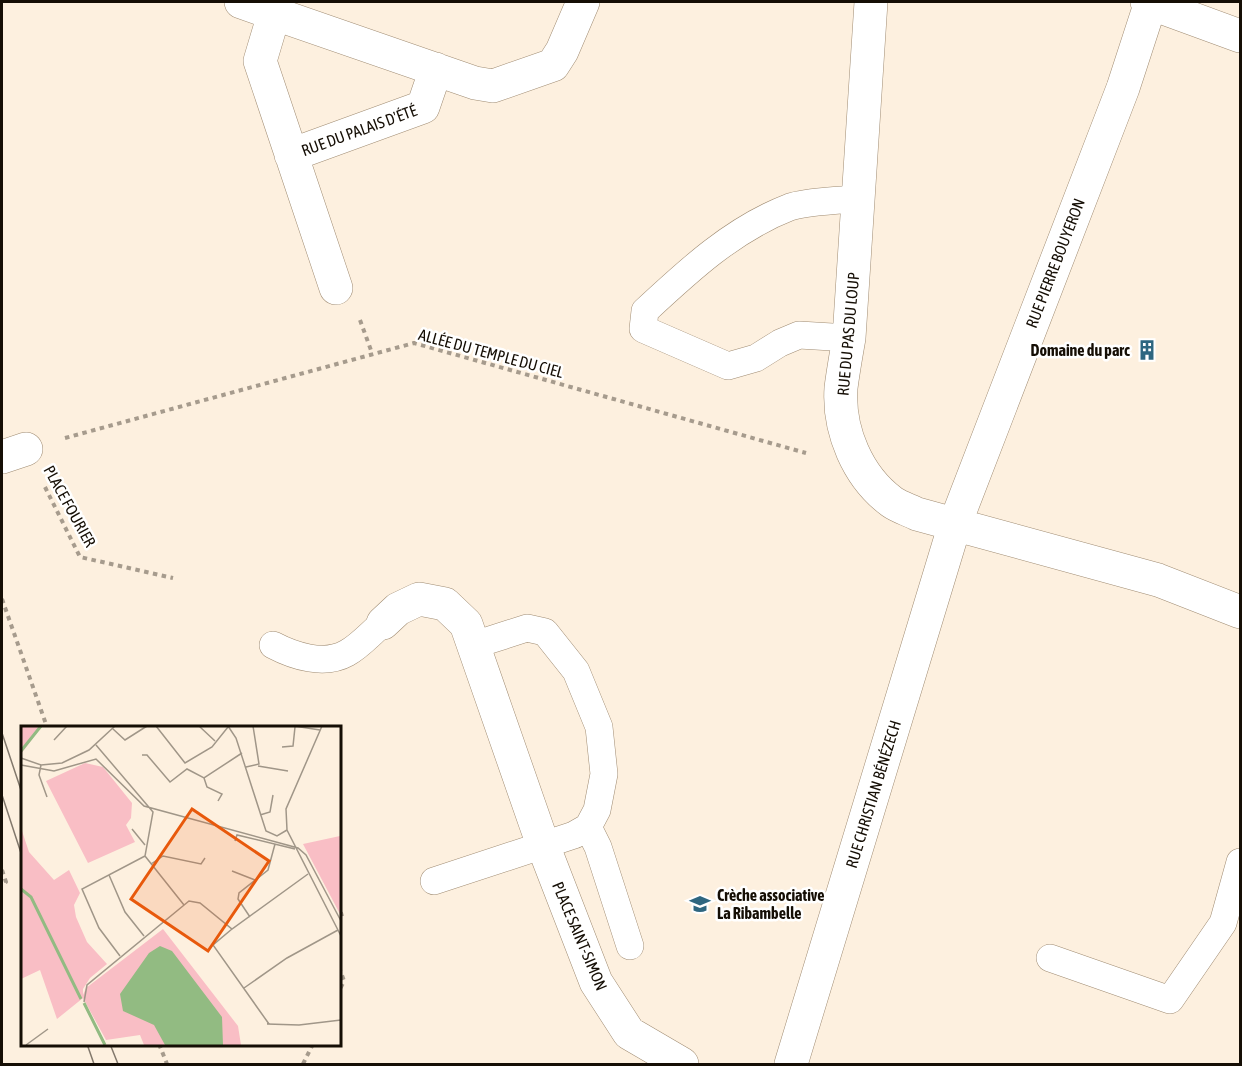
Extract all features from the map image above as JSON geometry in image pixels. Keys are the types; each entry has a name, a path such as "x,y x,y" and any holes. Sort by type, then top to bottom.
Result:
{"street":[{"path":"241,2 475,83 493,86 553,65 562,51 583,2"},
{"name":"RUE DU PAS DU LOUP","path":"871,2 849,338 841,390 844,426 852,450 869,480 893,503 917,514 1158,580 1240,612"},
{"path":"1150,2 1240,36"},
{"name":"RUE PIERRE BOUYERON","path":"955,524 1123,88 1150,2"},
{"name":"RUE DU PALAIS D'ÉTÉ","path":"274,14 260,61 336,288"},
{"name":"RUE DU PALAIS D'ÉTÉ","path":"291,155 423,107 435,69"},
{"name":"RUE CHRISTIAN BÉNÉZECH","path":"791,1065 955,524"},
{"name":"PLACE SAINT-SIMON","path":"383,622 398,609 419,599 445,604 466,624 543,845 596,982 629,1033 682,1065"}],"lane":[{"path":"849,338 799,335 780,343 756,358 728,366 643,329 645,311 680,278 731,237 792,206 859,198"},
{"path":"273,645 293,655 323,659 346,654 383,622"},
{"path":"434,881 574,835 588,827 597,810 604,774 599,727 576,671 545,632 527,628 474,645"},
{"path":"588,827 598,847 630,946"},
{"path":"1050,958 1170,1000 1223,923 1240,862"}],"path":[{"name":"ALLÉE DU TEMPLE DU CIEL","path":"90,431 414,343 814,455 852,450"},
{"name":"PLACE FOURIER","path":"14,453 80,557 173,579"},
{"path":"2,599 47,726"},
{"path":"2,870 6,882 2,885"},
{"path":"340,915 346,913"},
{"path":"340,970 344,981 340,989"},
{"path":"159,1045 167,1065"},
{"path":"303,1065 313,1045"}],"tram line":[{"path":"2,733 21,790"},
{"path":"2,795 21,853"},
{"path":"87,1045 94,1064"},
{"path":"110,1045 118,1064"}],"place":[{"name":"Domaine du parc","path":"1147,350"},
{"name":"Crèche associative La Ribambelle","path":"700,904"}]}
